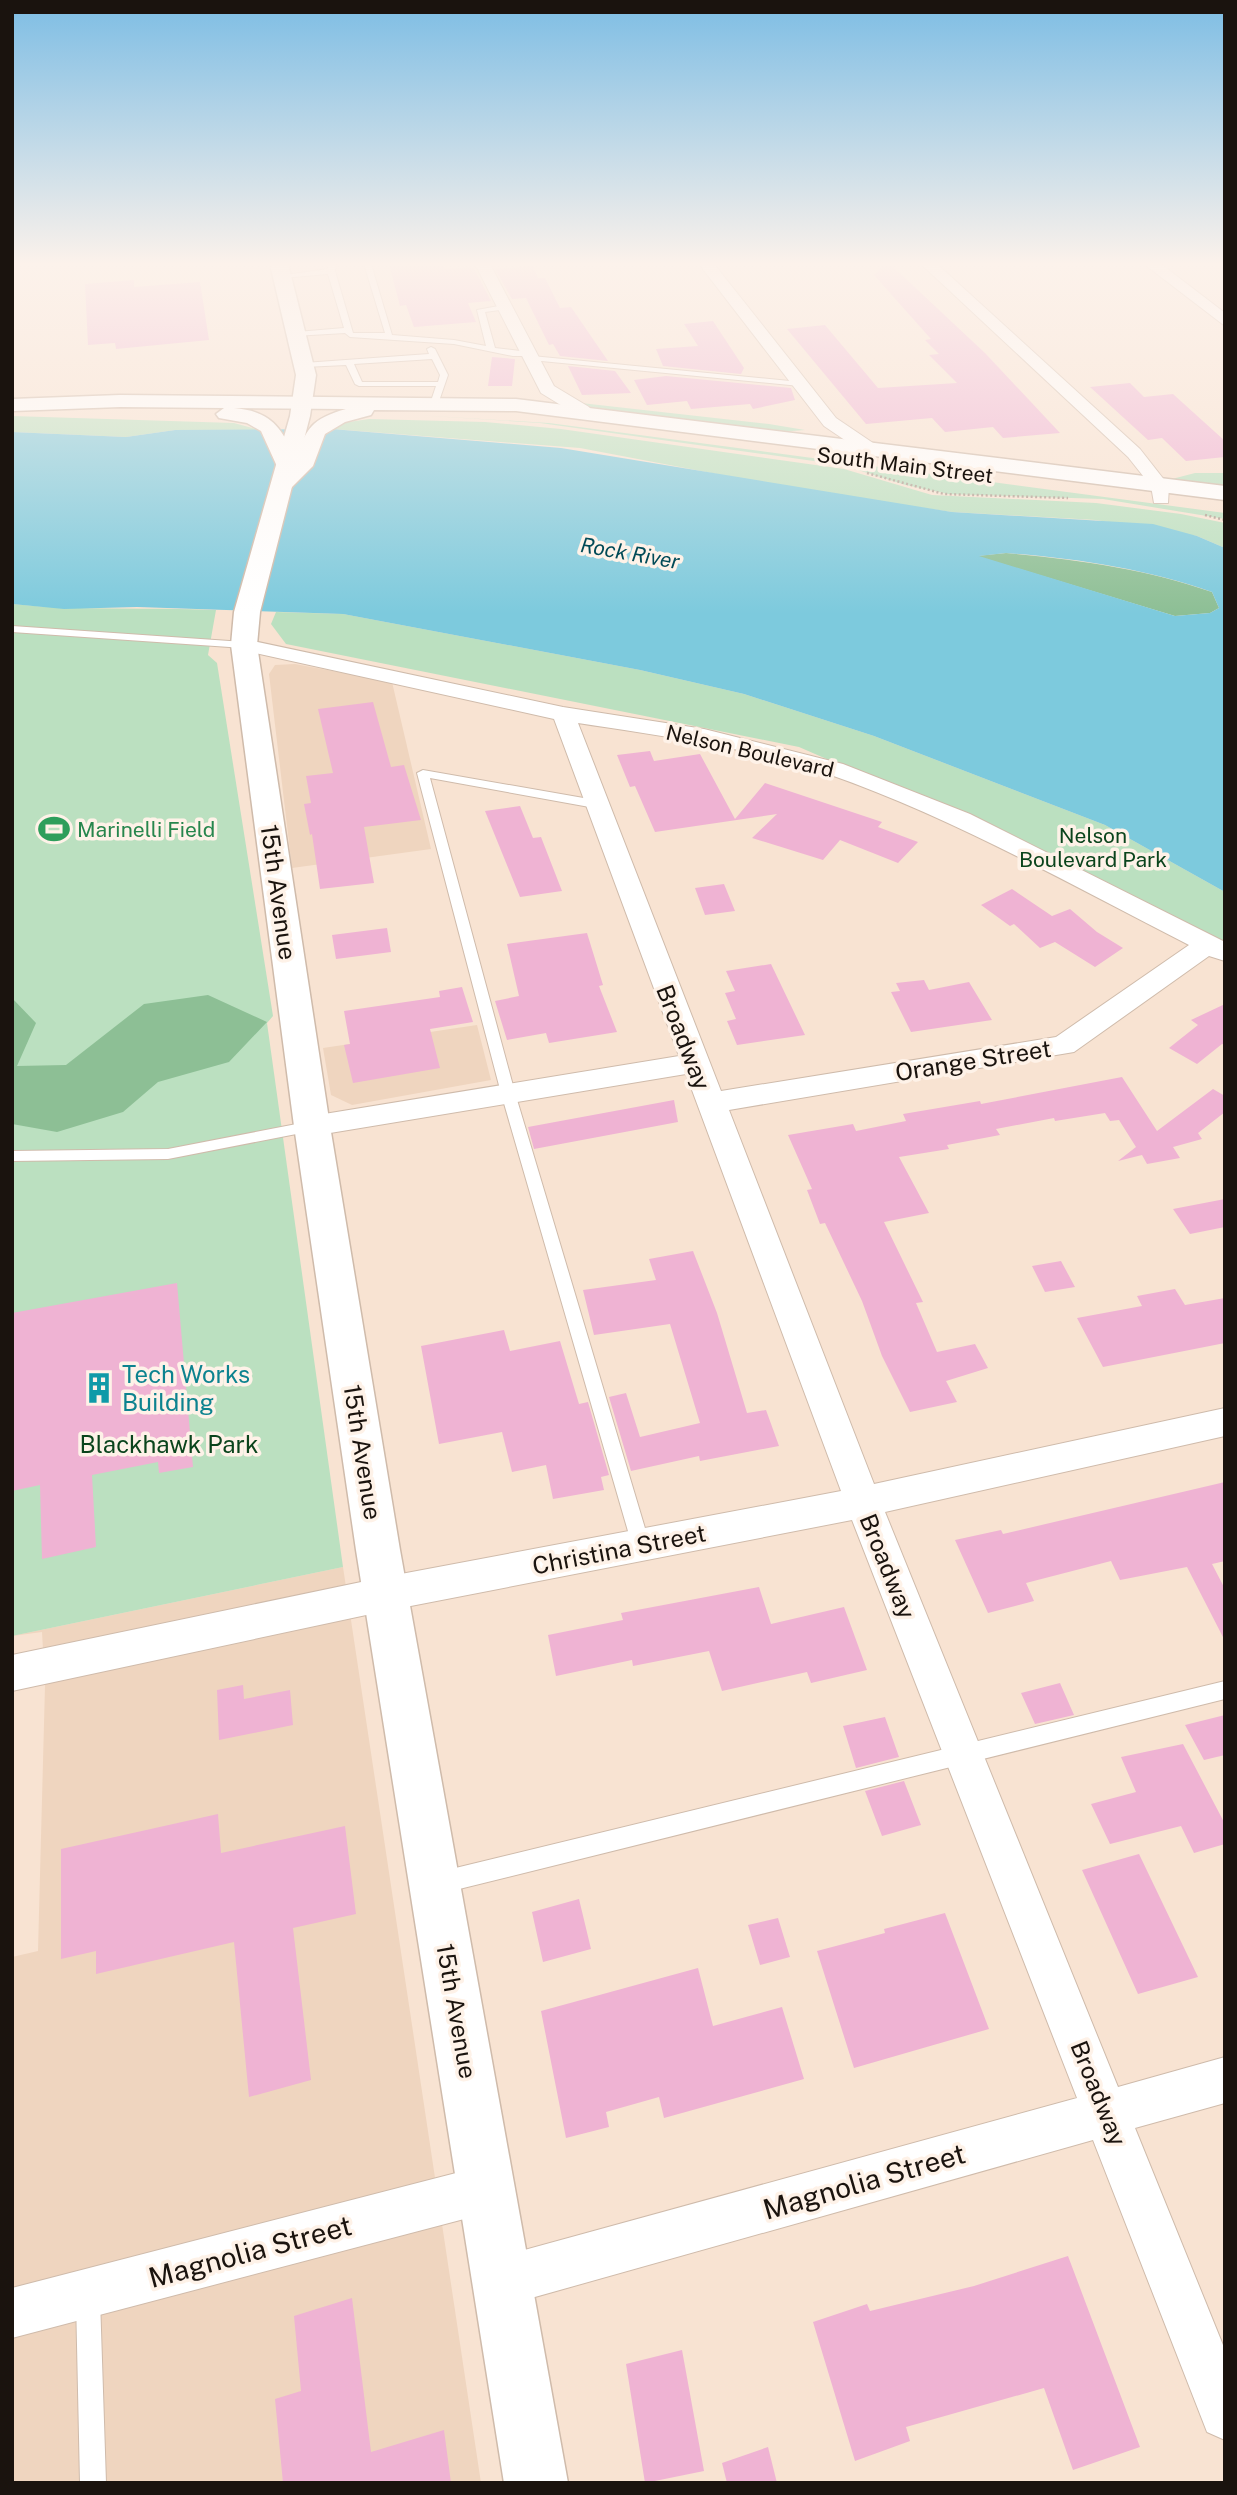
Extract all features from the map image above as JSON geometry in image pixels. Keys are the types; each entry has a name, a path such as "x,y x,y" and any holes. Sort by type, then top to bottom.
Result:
{"main road":[{"name":"15th Avenue","path":"303,380 301,413 246,628 312,1126 385,1594 536,2483"},
{"name":"South Main Street","path":"12,396 83,397 301,413 431,398 482,411 1161,492 1225,493"},
{"path":"120,401 150,411 233,414 265,423 278,437 284,476 304,461 316,431 331,422 366,411 431,398"},
{"name":"South Main Street","path":"12,405 120,401"},
{"name":"South Main Street","path":"460,405 516,405 583,411 867,447 1161,492 1225,506"}],"street":[{"path":"543,380 547,389 583,411"},
{"path":"797,380 830,422 867,447"},
{"path":"1055,380 1134,453 1161,492"},
{"path":"516,405 542,396 547,389"},
{"path":"795,438 819,433 830,422"},
{"name":"Nelson Boulevard","path":"246,628 563,714 704,736 835,769 961,820 1216,949"},
{"name":"Broadway","path":"563,714 863,1503 1225,2414"},
{"name":"Orange Street","path":"710,1103 1064,1045 1216,949"},
{"path":"312,1126 694,1063"},
{"name":"Christina Street","path":"12,1673 385,1594 863,1503 1225,1422"},
{"name":"Magnolia Street","path":"503,2281 1225,2080"},
{"name":"Magnolia Street","path":"12,2313 487,2189"}],"lane":[{"path":"357,380 359,384 431,398 440,380"},
{"path":"770,380 800,384"},
{"path":"12,629 246,628"},
{"path":"595,804 422,773 508,1093 640,1545"},
{"path":"12,1156 168,1154 312,1126"},
{"path":"435,1884 1225,1690"},
{"path":"88,2293 93,2483"}],"path":[{"path":"865,472 944,494 1078,499"},
{"path":"1194,513 1225,520"}],"shaded area":[{"path":"295,664 392,682 431,849 292,868 269,674 275,665"},
{"path":"477,1025 491,1080 352,1105 331,1095 323,1048"},
{"path":"343,1567 481,2483 12,2483 12,1957 38,1951 45,1686 42,1632 12,1636"}],"green space":[{"path":"581,403 805,430 780,432 591,407"},
{"path":"415,415 549,423 1225,513 1225,519 1103,499 948,494 906,485 842,465 540,423"},
{"path":"12,416 234,423 260,430 175,430 126,437 12,432"},
{"path":"369,419 485,422 561,429 844,469 932,495 1096,503 1181,514 1225,523 1225,548 1197,536 1096,520 952,512 812,492 580,448 332,429 342,423"},
{"path":"1195,473 1225,473 1225,489 1172,479"},
{"path":"1006,553 1084,562 1162,577 1212,592 1219,608 1210,613 1175,616 976,556"},
{"name":"Blackhawk Park","path":"12,604 216,610 208,655 217,663 273,1016 267,1023 343,1567 12,1636"},
{"name":"Nelson Boulevard Park","path":"276,612 343,614 640,670 744,694 874,736 1105,825 1225,892 1225,943 987,822 891,787 799,747 286,644 271,624"},
{"path":"208,995 267,1022 229,1062 158,1082 123,1112 57,1132 12,1124 12,998 36,1023 17,1066 66,1065 144,1004"}],"water":[{"name":"Rock River","path":"332,429 561,448 952,512 1153,524 1197,536 1225,548 1225,892 1105,825 874,736 744,694 640,670 343,614 137,607 64,609 12,604 12,432 126,437 175,430","holes":["1006,553 1084,561 1187,584 1212,592 1219,608 1210,613 1175,616 979,556"]}],"building":[{"path":"489,380 513,380 512,386 488,386"},
{"path":"575,380 622,380 631,393 582,395"},
{"path":"634,380 712,380 791,388 795,400 753,409 750,404 691,409 687,401 647,405"},
{"path":"830,380 872,380 878,388 957,383 954,380 1011,380 1060,433 1003,438 993,427 945,432 932,418 866,424"},
{"path":"1130,383 1144,397 1173,394 1225,441 1225,457 1186,461 1162,438 1148,440 1090,387"},
{"path":"373,702 391,767 404,765 421,820 364,827 374,883 320,889 312,834 310,835 304,804 311,803 306,776 333,773 318,709"},
{"path":"650,751 654,761 700,754 735,819 765,783 882,822 878,827 918,842 898,863 840,840 823,860 752,838 777,814 655,832 635,786 630,787 617,755"},
{"path":"520,806 533,838 541,837 562,891 520,897 485,811"},
{"path":"724,884 735,911 705,915 695,888"},
{"path":"1012,889 1052,916 1070,909 1097,932 1123,948 1095,967 1055,942 1040,948 1014,924 1010,926 981,905"},
{"path":"387,928 391,952 336,959 332,935"},
{"path":"587,933 603,985 599,986 617,1032 549,1043 546,1033 507,1040 495,1001 519,996 507,944"},
{"path":"771,964 805,1035 737,1045 727,1021 736,1019 725,993 735,991 726,971"},
{"path":"924,980 929,990 969,982 992,1020 911,1032 891,992 900,991 896,983"},
{"path":"462,987 473,1022 430,1029 440,1068 353,1083 344,1045 350,1044 344,1011 440,997 439,991"},
{"path":"1225,1004 1225,1045 1222,1044 1197,1064 1169,1048 1198,1025 1191,1020"},
{"path":"1122,1077 1157,1131 1213,1089 1225,1096 1225,1112 1198,1133 1202,1139 1173,1147 1180,1158 1147,1164 1142,1155 1118,1161 1136,1147 1119,1120 1110,1121 1105,1113 1055,1121 1054,1118 996,1129 1000,1135 947,1145 949,1149 899,1157 929,1213 884,1222 923,1302 916,1303 937,1352 975,1344 988,1368 946,1381 957,1402 910,1412 882,1356 862,1301 825,1223 820,1224 807,1190 812,1189 788,1135 853,1124 856,1131 906,1121 903,1114 980,1101 981,1104"},
{"path":"674,1100 678,1122 534,1149 528,1127"},
{"path":"1225,1199 1225,1227 1190,1234 1173,1209"},
{"path":"693,1251 717,1313 747,1413 766,1410 779,1446 700,1461 699,1456 631,1471 609,1397 626,1393 640,1437 700,1423 670,1324 594,1335 583,1290 656,1280 649,1259"},
{"path":"1061,1261 1075,1287 1045,1292 1032,1266"},
{"name":"Tech Works Building","path":"177,1283 193,1467 159,1473 158,1462 92,1475 96,1547 42,1559 40,1485 12,1491 12,1313"},
{"path":"1175,1289 1185,1305 1225,1298 1225,1343 1103,1367 1077,1318 1142,1306 1137,1296"},
{"path":"504,1330 510,1351 560,1341 579,1404 588,1402 609,1475 601,1477 604,1490 553,1499 546,1465 512,1472 502,1432 439,1444 421,1346"},
{"path":"1225,1482 1225,1561 1212,1564 1225,1589 1225,1641 1187,1567 1120,1580 1111,1561 1026,1583 1034,1601 988,1613 955,1540 1001,1530 1003,1534"},
{"path":"759,1587 771,1624 844,1607 867,1670 811,1683 807,1672 722,1691 709,1651 633,1666 632,1660 556,1676 548,1635 623,1620 621,1613"},
{"path":"1060,1683 1074,1715 1035,1724 1021,1693"},
{"path":"243,1685 244,1699 290,1690 293,1725 219,1740 217,1690"},
{"path":"1225,1715 1225,1755 1204,1760 1185,1725"},
{"path":"885,1717 899,1757 856,1768 843,1726"},
{"path":"1183,1744 1225,1824 1225,1844 1194,1853 1181,1826 1110,1844 1091,1804 1136,1792 1121,1757"},
{"path":"904,1781 921,1825 882,1836 865,1791"},
{"path":"218,1814 221,1853 345,1826 356,1914 293,1928 311,2080 249,2097 234,1942 96,1974 96,1951 61,1959 61,1849"},
{"path":"1139,1854 1198,1977 1138,1994 1082,1870"},
{"path":"579,1899 591,1949 543,1962 532,1912"},
{"path":"945,1913 989,2029 854,2068 817,1951"},
{"path":"778,1918 790,1957 760,1965 748,1925"},
{"path":"698,1968 713,2026 782,2007 804,2079 664,2118 659,2097 606,2112 609,2127 566,2138 541,2011"},
{"path":"1068,2256 1140,2447 1073,2470 1044,2388 906,2427 910,2441 855,2461 813,2322 867,2304 870,2311 974,2286"},
{"path":"352,2298 371,2452 444,2430 451,2483 283,2483 275,2399 301,2391 294,2316"},
{"path":"682,2350 704,2471 645,2483 626,2364"},
{"path":"768,2447 777,2483 727,2483 722,2463"}],"place":[{"name":"Marinelli Field","path":"54,829"},
{"name":"Tech Works Building","path":"99,1388"}]}
